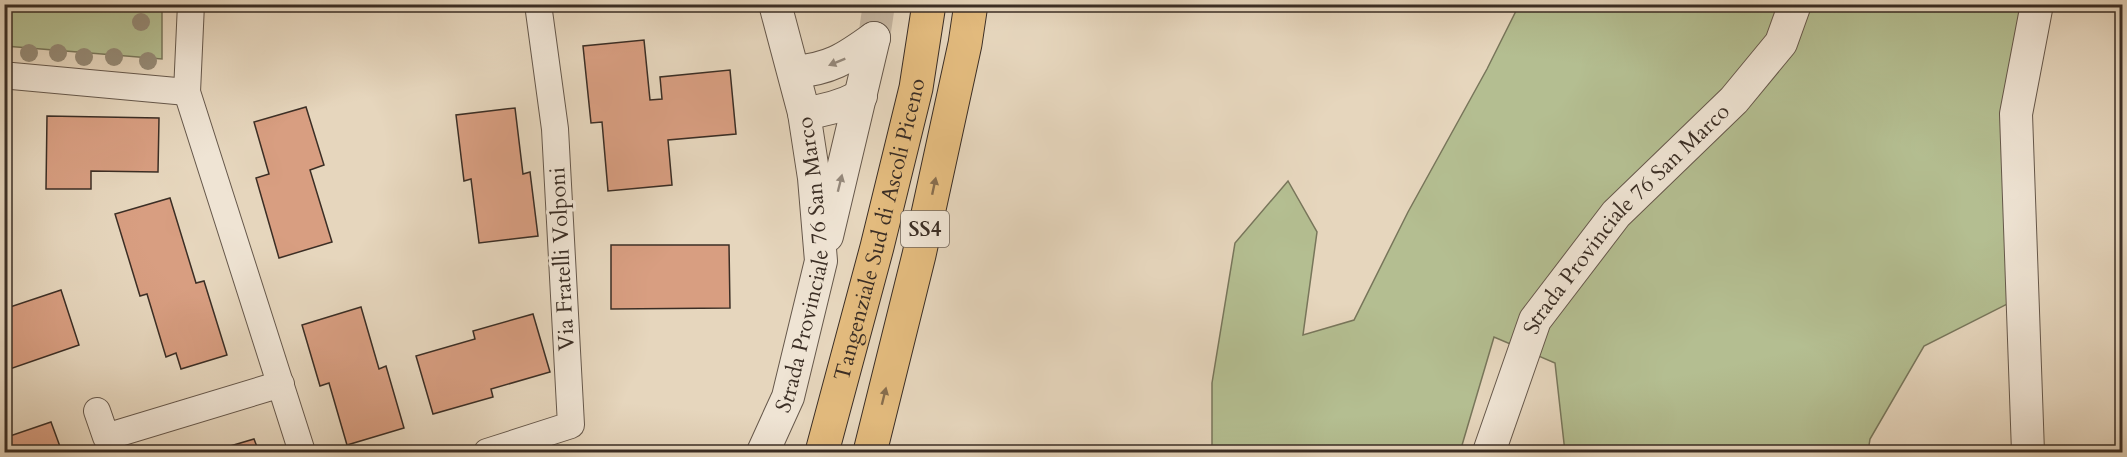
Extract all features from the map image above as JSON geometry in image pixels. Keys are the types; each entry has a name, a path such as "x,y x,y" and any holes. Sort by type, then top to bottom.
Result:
{"highway":[{"name":"Tangenziale Sud di Ascoli Piceno","path":"822,453 877,247 916,88 929,4"},
{"name":"Tangenziale Sud di Ascoli Piceno","path":"870,453 919,255 965,44 971,4"}],"street":[{"path":"191,4 188,92 302,453"},
{"name":"Via Fratelli Volponi","path":"487,453 571,425 555,129 538,4"},
{"name":"Strada Provinciale 76 San Marco","path":"763,453 788,397 821,261 814,178 804,113 774,4"},
{"name":"Strada Provinciale 76 San Marco","path":"1489,453 1535,320 1616,214 1734,100 1781,43 1795,4"},
{"path":"2028,453 2016,114 2037,4"},
{"path":"794,72 814,70 844,60 874,38 821,261"},
{"path":"12,76 188,92"},
{"path":"804,113 843,106 861,96"},
{"path":"97,411 106,437 281,384"}],"green space":[{"path":"9,5 162,5 162,59 5,46 5,22"},
{"path":"1519,5 2023,5 2037,289 1924,346 1870,439 1868,452 1565,452 1555,363 1494,337 1460,452 1212,452 1212,383 1235,243 1288,181 1317,232 1303,335 1354,320 1408,212 1487,69"}],"building":[{"path":"644,40 650,100 662,99 660,77 730,70 736,134 668,140 672,185 608,191 602,122 591,123 583,46"},
{"path":"306,107 324,165 310,170 332,242 279,258 256,178 269,174 254,122"},
{"path":"515,108 523,174 530,172 538,236 479,243 471,179 464,181 456,115"},
{"path":"47,116 159,118 158,172 91,171 91,189 46,189"},
{"path":"170,198 196,283 204,281 227,355 181,369 176,353 166,357 147,294 140,296 115,214"},
{"path":"611,245 729,245 730,308 611,309"},
{"path":"61,290 79,345 4,371 4,309"},
{"path":"361,307 379,369 386,366 404,428 347,445 329,383 320,386 302,325"},
{"path":"533,314 550,372 491,389 493,397 433,414 416,356 475,339 473,331"},
{"path":"51,422 62,452 4,452 4,438"},
{"path":"254,439 259,452 210,452"}],"tunnel":[{"path":"874,38 879,4"}]}
